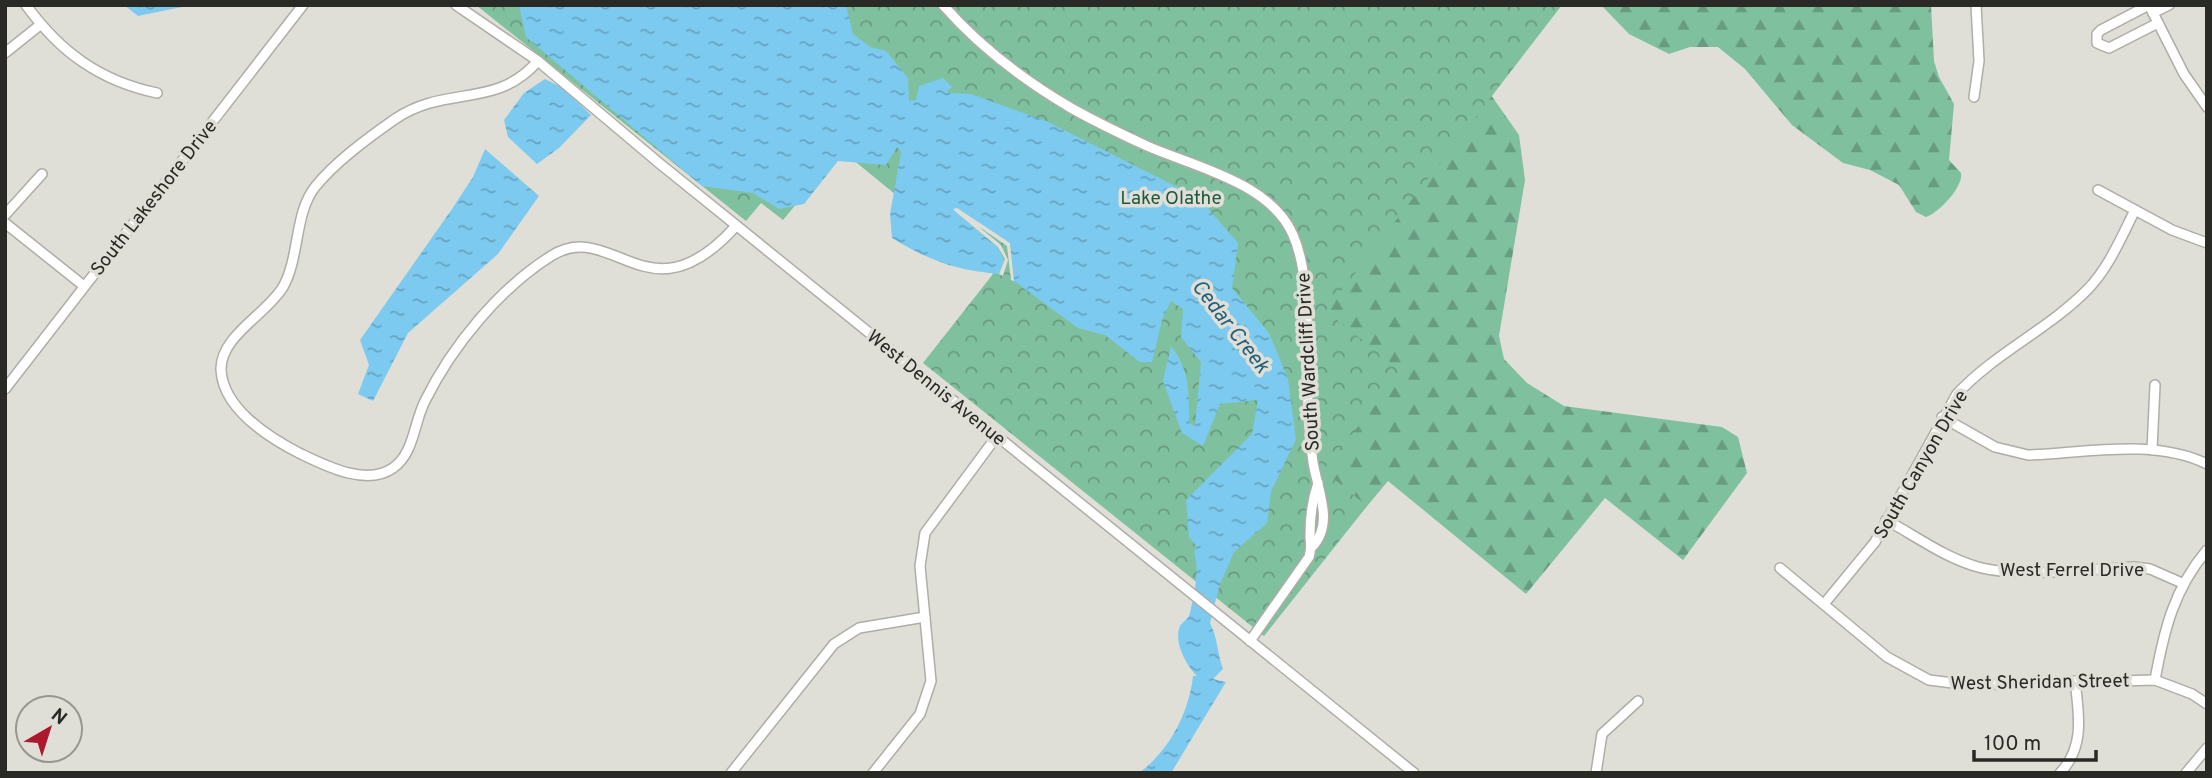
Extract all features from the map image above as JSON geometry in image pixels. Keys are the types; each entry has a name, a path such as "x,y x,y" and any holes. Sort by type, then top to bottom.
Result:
{"street":[{"path":"26,5 40,25 63,48 93,71 133,88 157,93"},
{"name":"West Dennis Avenue","path":"456,5 538,61 736,226 1414,773"},
{"name":"South Wardcliff Drive","path":"943,5 981,42 1054,97 1128,137 1244,187 1284,220 1297,245 1304,281 1306,390 1313,463 1318,483 1313,499 1309,537 1312,547 1303,568 1250,640"},
{"path":"1974,97 1979,61 1976,5"},
{"path":"2158,23 2109,48 2097,43 2097,34 2101,30 2150,8 2169,5"},
{"name":"South Lakeshore Drive","path":"5,389 299,7"},
{"path":"2150,8 2184,74 2207,107"},
{"path":"5,53 40,25"},
{"path":"538,61 525,76 503,89 445,97 406,112 338,164 315,187 306,205 286,280 271,304 228,347 222,363 221,373 229,394 263,430 289,448 337,469 373,475 387,472 407,453 424,402 459,345 510,289 550,257 570,248 594,247 641,267 668,269 701,257 736,226"},
{"path":"5,215 42,174"},
{"path":"2098,190 2188,238 2207,243"},
{"name":"South Canyon Drive","path":"1824,604 1860,562 1957,394 1973,376 2088,289 2111,257 2135,211"},
{"path":"5,223 84,286"},
{"path":"2152,450 2155,385"},
{"path":"1942,417 1995,447 2028,455 2152,450 2173,452 2207,464"},
{"path":"873,773 920,714 928,698 931,681 920,566 925,533 997,436"},
{"name":"West Ferrel Drive","path":"1886,520 1954,558 1978,567 2004,571 2134,567 2150,569 2182,583"},
{"path":"2155,680 2163,634 2182,583 2207,550"},
{"name":"West Sheridan Street","path":"1780,568 1887,657 1929,680 1969,685 2155,680 2192,694 2207,704"},
{"path":"731,773 834,643 859,628 925,617"},
{"path":"2060,773 2071,759 2078,742 2076,681"},
{"path":"1596,773 1602,734 1638,701"},
{"path":"2186,773 2207,748"}],"green space":[{"name":"Lake Olathe","path":"476,5 1562,5 1326,311 1402,372 1323,470 1367,506 1264,636 923,363 993,274 841,150 783,220 761,203 746,221"},
{"path":"1201,5 1491,95 1519,135 1525,180 1499,336 1504,359 1527,383 1564,406 1722,427 1738,437 1747,473 1683,560 1605,498 1526,594 1388,481 1343,535 1085,94"},
{"path":"1586,5 1931,5 1934,61 1939,77 1954,104 1949,160 1961,173 1959,185 1944,205 1926,217 1916,212 1899,185 1870,170 1843,163 1792,125 1745,69 1718,47 1690,47 1669,54 1629,34 1603,7"}],"water":[{"path":"124,5 192,5 138,16"},
{"name":"Lake Olathe","path":"519,5 846,5 853,34 870,47 886,51 908,78 909,101 916,100 919,86 943,78 952,87 947,91 949,93 971,94 1046,121 1199,198 1238,243 1232,288 1269,333 1288,379 1296,439 1271,492 1267,523 1234,552 1219,587 1210,623 1223,669 1213,679 1226,682 1171,773 1139,773 1160,754 1176,730 1187,704 1193,676 1197,676 1185,660 1178,639 1180,626 1190,613 1196,575 1194,552 1197,547 1189,537 1186,500 1252,434 1258,400 1220,404 1203,446 1182,433 1163,381 1171,346 1185,373 1189,423 1195,426 1201,362 1181,337 1183,309 1171,301 1162,320 1152,362 1140,362 1105,335 1078,328 1014,281 1010,243 957,213 998,247 1004,260 999,274 956,267 906,246 892,238 890,214 901,152 897,147 886,165 838,161 804,204 779,209 753,193 702,186 526,37"},
{"path":"545,79 563,88 591,115 559,148 537,164 508,137 504,120 524,93"},
{"path":"485,149 539,196 498,254 408,333 373,401 358,394 369,365 360,340 473,177"}],"pier":[{"path":"957,208 1010,243 1014,281 1011,280 1007,246 978,226 1001,245 1008,260 1003,276 999,274 1005,259 998,247 953,209"}],"water label":[{"name":"Cedar Creek","path":"1231,326"}]}
